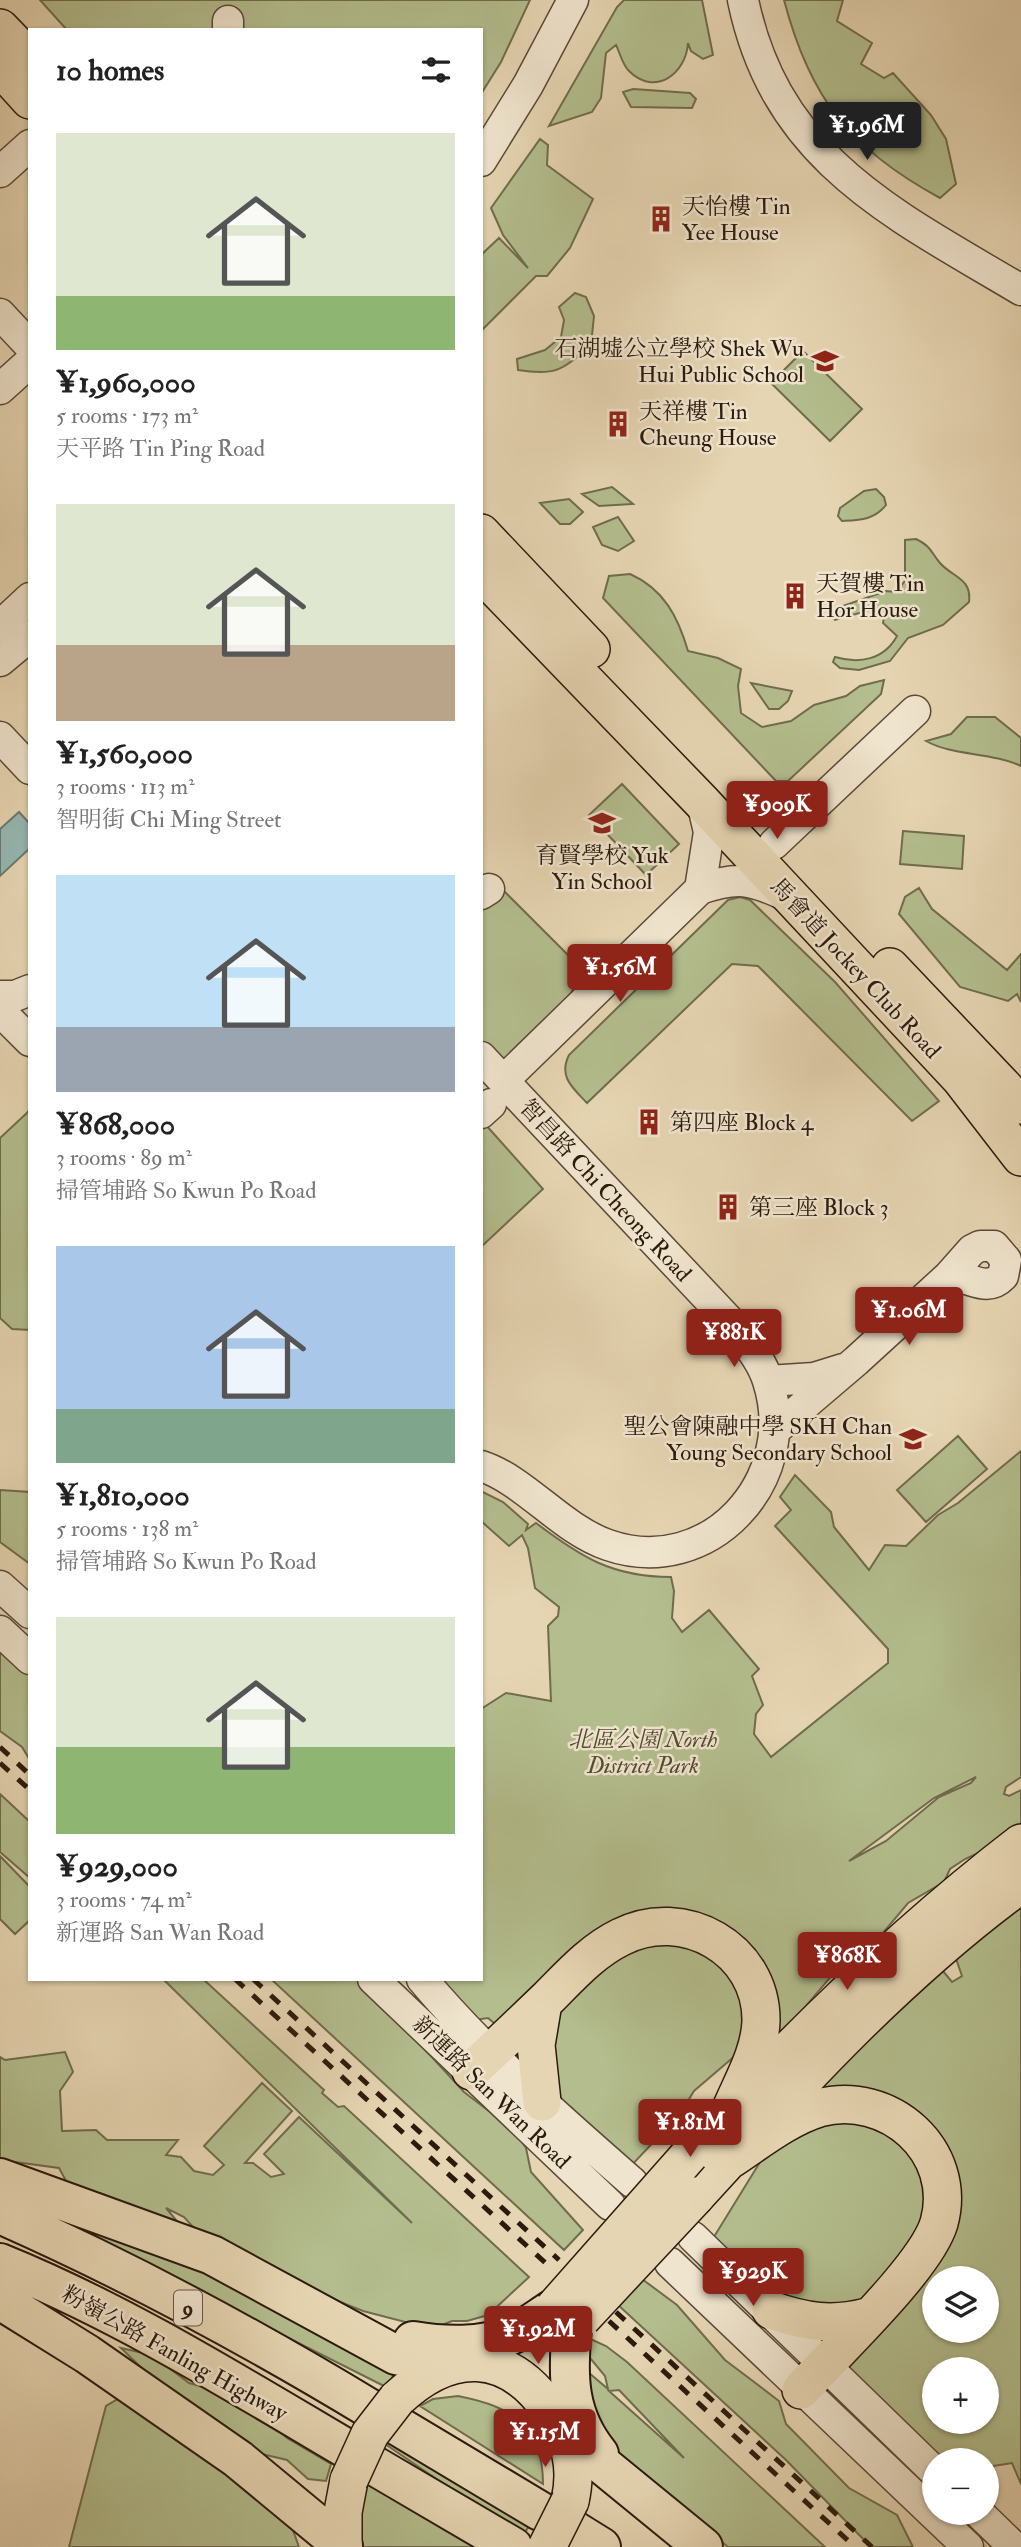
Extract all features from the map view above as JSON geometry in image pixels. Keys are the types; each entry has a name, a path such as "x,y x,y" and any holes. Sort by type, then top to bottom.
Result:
{"highway":[{"path":"0,2178 212,2255 327,2315 396,2355 464,2364"},
{"name":"粉嶺公路 Fanling Highway","path":"0,2214 387,2411 566,2527"},
{"name":"粉嶺公路 Fanling Highway","path":"0,2263 44,2280 177,2351 354,2464 513,2547"},
{"path":"0,2300 77,2347 238,2459 343,2547"},
{"path":"327,2315 380,2333 436,2345 510,2336 562,2319 573,2407 585,2437 616,2475"},
{"path":"560,2426 704,2547"}],"main road":[{"path":"0,27 28,57"},
{"path":"0,67 28,98"},
{"name":"馬會道 Jockey Club Road","path":"483,535 1021,1105"},
{"name":"馬會道 Jockey Club Road","path":"483,575 702,802 960,1078 1021,1157"},
{"path":"566,2527 574,2469 560,2426 551,2377 562,2319 690,2154 730,2111 865,1975 952,1896 1021,1843"},
{"path":"343,2547 343,2512 354,2464 387,2411 421,2379 523,2341 562,2319 696,2196 837,2042 887,1993 946,1941 1021,1884"},
{"path":"481,2062 595,1953 634,1931 663,1925 679,1926 719,1942 745,1968 757,1993 761,2018 757,2045 730,2111"},
{"path":"542,2102 536,2045 543,2003"},
{"path":"727,2161 792,2120 820,2108 839,2105 856,2105 884,2112 919,2137 933,2158 941,2182 939,2223 917,2262 813,2377"},
{"path":"771,2310 817,2323 834,2324 867,2317"},
{"path":"464,2364 502,2367 528,2382 560,2426"}],"street":[{"path":"483,159 528,85 573,0"},
{"path":"743,0 763,65 781,101 818,151 874,200 1021,290"},
{"path":"0,172 28,147"},
{"path":"0,314 28,344"},
{"path":"0,389 28,364"},
{"path":"0,626 28,600"},
{"path":"0,661 28,638"},
{"path":"774,844 915,711"},
{"path":"0,737 28,767"},
{"path":"700,889 709,832 702,802"},
{"path":"492,1099 700,889 730,879 756,881 789,897"},
{"path":"0,996 15,996 28,991"},
{"path":"0,1011 28,1039"},
{"name":"智昌路 Chi Cheong Road","path":"483,1065 492,1099 735,1327 758,1360 768,1381 775,1430 772,1456 764,1479 746,1506 724,1526 697,1541 661,1551 638,1552 608,1546 578,1531 483,1466"},
{"path":"775,1430 949,1276"},
{"path":"768,1381 814,1378 856,1361"},
{"path":"0,1586 28,1610"},
{"path":"0,1631 28,1657"},
{"name":"新運路 San Wan Road","path":"376,1981 481,2062 542,2102 632,2182"},
{"name":"新運路 San Wan Road","path":"424,1981 454,2017 481,2062 610,2205"},
{"path":"693,2237 771,2310 813,2377 968,2547"},
{"path":"670,2263 922,2462"},
{"path":"991,2525 1014,2547"}],"green space":[{"path":"40,0 530,0 501,62 483,91 483,28 65,28"},
{"path":"624,0 702,0 713,55 703,59 691,51 688,43 682,64 675,72 659,82 649,82 639,79 629,71 616,45 606,53 601,98 592,112 549,126 617,7"},
{"path":"784,0 843,0 837,21 872,43 861,64 884,78 893,73 931,115 946,139 956,184 940,198 881,160 838,118 807,66"},
{"path":"633,89 690,93 696,99 692,108 631,107 623,92"},
{"path":"540,139 548,145 547,165 593,199 570,248 547,276 536,276 483,329 483,253 499,238 528,268 503,235 491,208"},
{"path":"575,293 586,297 594,316 591,345 558,369 542,372 518,370 517,359 545,350 561,337 564,320 559,307"},
{"path":"803,351 862,409 830,441 771,383"},
{"path":"612,487 633,504 599,506 582,494"},
{"path":"876,489 884,497 886,505 877,514 842,521 838,516 840,508 864,491"},
{"path":"569,499 583,512 570,524 560,524 540,503"},
{"path":"618,517 634,541 618,551 602,545 593,527"},
{"path":"916,539 928,547 945,568 964,583 969,602 943,625 908,638 890,661 859,670 840,668 833,662 835,657 853,660 870,658 885,650 897,636 883,623 885,611 877,608 835,620 828,614 831,610 886,591 896,592 905,581 905,540"},
{"path":"630,574 652,588 668,605 680,627 688,651 718,658 741,669 738,686 741,713 762,727 791,721 814,705 846,696 860,686 884,680 881,694 788,781 776,781 603,598 609,576"},
{"path":"751,683 792,691 788,701 779,709 769,709"},
{"path":"967,717 995,717 1021,738 1021,766 997,758 948,749 926,741 951,734"},
{"path":"622,784 679,844 646,875 589,815"},
{"path":"903,831 964,836 962,869 900,864"},
{"path":"500,887 588,975 572,991 574,1005 503,1081 483,1059 483,904"},
{"path":"919,888 932,909 1007,970 1021,954 1021,1002 1017,994 1008,1001 960,987 899,914 905,897"},
{"path":"740,897 750,900 835,982 939,1101 912,1121 758,966 732,964 587,1103 566,1076 569,1055 728,900"},
{"path":"28,1112 28,1330 12,1329 0,1318 0,1138"},
{"path":"485,1124 543,1189 483,1245"},
{"path":"958,1436 987,1469 926,1522 897,1490"},
{"name":"北區公園 North District Park","path":"1021,1451 1021,1777 1006,1787 1004,1794 1009,1796 1021,1790 1021,1833 965,1859 950,1869 944,1882 908,1903 867,1952 838,1968 778,2039 743,2002 742,2034 736,2055 694,2091 680,2114 630,2167 596,2143 572,2108 554,2097 501,2029 488,2018 474,2020 419,1981 483,1981 483,1708 506,1693 551,1701 548,1626 558,1616 559,1607 535,1588 528,1548 522,1535 509,1546 483,1523 483,1492 503,1502 528,1524 526,1530 536,1523 598,1563 631,1573 671,1577 674,1591 672,1618 682,1632 709,1610 759,1669 752,1676 763,1705 756,1714 754,1734 771,1757 888,1663 888,1649 775,1526 791,1510 780,1497 795,1475 831,1512 834,1527 869,1570 885,1545 906,1546 938,1515 958,1503","holes":["976,1777 971,1783 939,1797 886,1841 849,1861 934,1798"]},
{"path":"0,1490 28,1492 28,1563 0,1542"},
{"path":"0,1644 28,1669 28,1757 22,1747 0,1731"},
{"path":"0,1794 28,1820 28,1876 0,1852"},
{"path":"0,1856 28,1885 28,1922 15,1934 0,1919"},
{"path":"1021,1865 1021,2484 1012,2463 999,2465 999,2448 925,2448 712,2240 807,2086 890,2019 943,1971 952,1982 962,1976 952,1947"},
{"path":"165,1981 205,1981 324,2090 322,2093 338,2107 344,2106 529,2277 488,2315 467,2321 452,2321 432,2329 363,2311 300,2286 204,2239 184,2217 166,2208 186,2232 79,2205 59,2168 0,2160 0,2057 5,2060 65,2052 73,2072 60,2091 62,2131 96,2130 107,2140 178,2140 166,2155 181,2157 194,2171 213,2175 224,2165 204,2146 262,2083 292,2111 245,2163 253,2163 271,2177 284,2174 264,2154 299,2117 412,2223"},
{"path":"273,1981 362,1981 464,2092 515,2131 526,2148 531,2172 583,2230 564,2250"},
{"path":"72,2218 185,2258 395,2371 388,2388 116,2251"},
{"path":"642,2279 677,2305 725,2360 779,2401 786,2424 849,2488 897,2515 913,2547 871,2547 786,2460 617,2304"},
{"path":"586,2337 606,2346 627,2362 825,2547 728,2547 603,2441 582,2367 608,2389 605,2376 581,2347","holes":["619,2390 684,2458 609,2391"]},
{"path":"121,2348 152,2355 189,2383 241,2397 287,2438 331,2464 326,2481 308,2479 287,2460 262,2454 188,2400 153,2379"},
{"path":"128,2393 290,2522 299,2547 69,2547 106,2406"},
{"path":"458,2396 494,2406 520,2422 537,2447 542,2464 543,2484 420,2406 433,2399"},
{"path":"392,2433 529,2526 522,2537 385,2444"},
{"path":"368,2475 492,2547 360,2547 360,2499 366,2492"}],"water":[{"path":"19,812 28,822 28,850 0,876 0,829"}],"railway":[{"path":"0,1747 28,1773"},
{"path":"0,1763 28,1788"},
{"path":"237,1981 551,2268"},
{"path":"255,1981 559,2260"},
{"path":"616,2312 872,2547"},
{"path":"609,2321 855,2547"}],"place":[{"name":"天怡樓 Tin Yee House","path":"661,219"},
{"name":"石湖墟公立學校 Shek Wu Hui Public School","path":"825,361"},
{"name":"天祥樓 Tin Cheung House","path":"618,424"},
{"name":"天賀樓 Tin Hor House","path":"795,596"},
{"name":"育賢學校 Yuk Yin School","path":"602,823"},
{"name":"第四座 Block 4","path":"649,1122"},
{"name":"第三座 Block 3","path":"728,1207"},
{"name":"聖公會陳融中學 SKH Chan Young Secondary School","path":"913,1439"}]}
